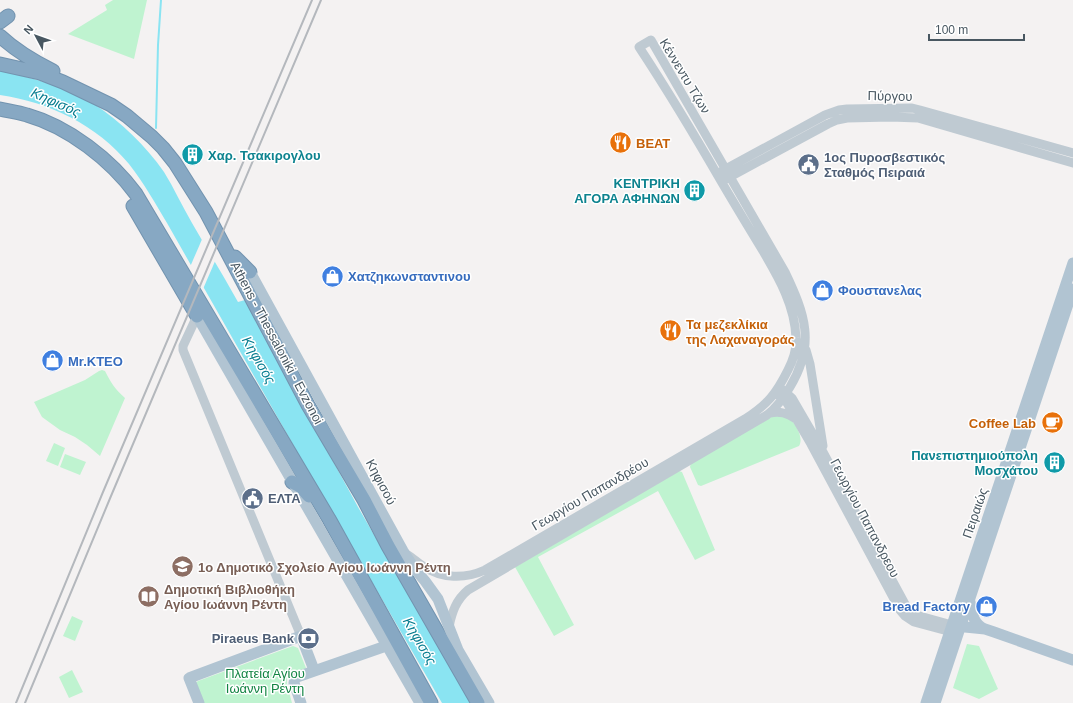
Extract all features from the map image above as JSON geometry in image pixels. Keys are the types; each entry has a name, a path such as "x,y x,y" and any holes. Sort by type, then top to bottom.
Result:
{"highway":[{"path":"0,36 26,57 64,76 86,92"},
{"name":"Athens - Thessaloniki - Evzonoi","path":"0,64 40,73 86,92 111,105 138,125 163,148 175,163 206,212 308,404 364,500 388,546 478,703"},
{"path":"0,109 27,115 65,131 97,153 127,182 136,194 329,520 431,703"},
{"path":"97,153 101,162 112,175 129,201 197,316"},
{"path":"225,247 250,272"},
{"path":"292,482 303,489 329,520"},
{"path":"388,546 414,577 458,650"}],"main road":[{"name":"Πειραιώς","path":"935,703 955,629 1073,263"},
{"name":"Κηφισού","path":"250,272 403,551 438,599 458,650 489,703"},
{"name":"Πειραιώς","path":"926,703 955,629 970,600 1073,289"},
{"path":"197,316 420,703"},
{"path":"970,600 974,620 985,630 1073,667"},
{"path":"955,629 985,630"},
{"path":"955,629 984,637 1003,638 1073,660"},
{"path":"199,703 189,678 302,636 314,670"},
{"path":"301,703 294,683 297,676 386,646"}],"street":[{"name":"Κέννεντυ Τζων","path":"651,40 794,290 803,318 805,345 800,368 781,393 796,344 792,312 789,302 778,277 639,47 651,40"},
{"name":"Πύργου","path":"719,178 825,115 847,109 912,108 1073,153"},
{"name":"Πύργου","path":"728,173 828,124 847,118 918,118 1073,163"},
{"path":"197,316 183,346 183,350 302,636"},
{"path":"805,345 810,364 825,454"},
{"name":"Γεωργίου Παπανδρέου","path":"449,627 456,604 464,594 476,585 770,413 781,393"},
{"name":"Γεωργίου Παπανδρέου","path":"403,551 423,566 434,572 448,576 468,576 477,573 745,419 781,393"},
{"name":"Γεωργίου Παπανδρεου","path":"781,393 900,610 905,616 914,622 955,629"},
{"name":"Γεωργίου Παπανδρεου","path":"781,393 792,398 797,405 825,454 906,606 916,615 955,629"},
{"path":"770,413 782,412 789,414 796,419"}],"green space":[{"path":"113,0 147,0 134,59 68,34 107,10 105,5"},
{"path":"102,370 105,371 118,392 125,398 100,456 87,445 60,430 42,417 34,402 85,380"},
{"path":"777,415 790,419 795,424 801,439 799,446 701,486 698,485 690,467 691,463 770,417"},
{"path":"54,443 65,448 58,466 46,461"},
{"path":"65,454 86,462 80,475 60,467"},
{"path":"679,471 682,472 715,550 695,560 658,491 538,557 574,625 554,636 515,567"},
{"path":"72,616 83,621 75,641 63,636"},
{"path":"967,644 979,646 998,689 979,699 953,688"},
{"name":"Πλατεία Αγίου Ιωάννη Ρέντη","path":"293,646 298,648 306,668 291,675 287,679 292,703 201,703 195,683 198,681"},
{"path":"72,670 83,692 69,698 59,677"}],"water":[{"name":"Κηφισός","path":"0,71 60,87 94,104 132,135 157,162 168,178 188,217 238,302 245,300 358,507 471,703 442,703 167,223 129,164 102,138 71,118 36,103 0,95"}],"pier":[{"path":"203,237 216,259 203,289 190,267"}],"waterway":[{"path":"156,128 158,45 161,0"}],"railway":[{"path":"16,703 103,492 312,0"},
{"path":"25,703 321,0"}],"place":[{"name":"ΒΕΑΤ","path":"621,143"},
{"name":"Χαρ. Τσακιρογλου","path":"192,155"},
{"name":"1ος Πυροσβεστικός Σταθμός Πειραιά","path":"808,164"},
{"name":"ΚΕΝΤΡΙΚΗ ΑΓΟΡΑ ΑΦΗΝΩΝ","path":"695,190"},
{"name":"Χατζηκωνσταντινου","path":"332,276"},
{"name":"Φουστανελας","path":"822,290"},
{"name":"Τα μεζεκλίκια της Λαχαναγοράς","path":"671,331"},
{"name":"Mr.KTEO","path":"52,361"},
{"name":"Coffee Lab","path":"1052,423"},
{"name":"Πανεπιστημιούπολη Μοσχάτου","path":"1054,462"},
{"name":"ΕΛΤΑ","path":"253,498"},
{"name":"1ο Δημοτικό Σχολείο Αγίου Ιωάννη Ρέντη","path":"183,567"},
{"name":"Δημοτική Βιβλιοθήκη Αγίου Ιωάννη Ρέντη","path":"148,596"},
{"name":"Bread Factory","path":"986,606"},
{"name":"Piraeus Bank","path":"309,638"}]}
